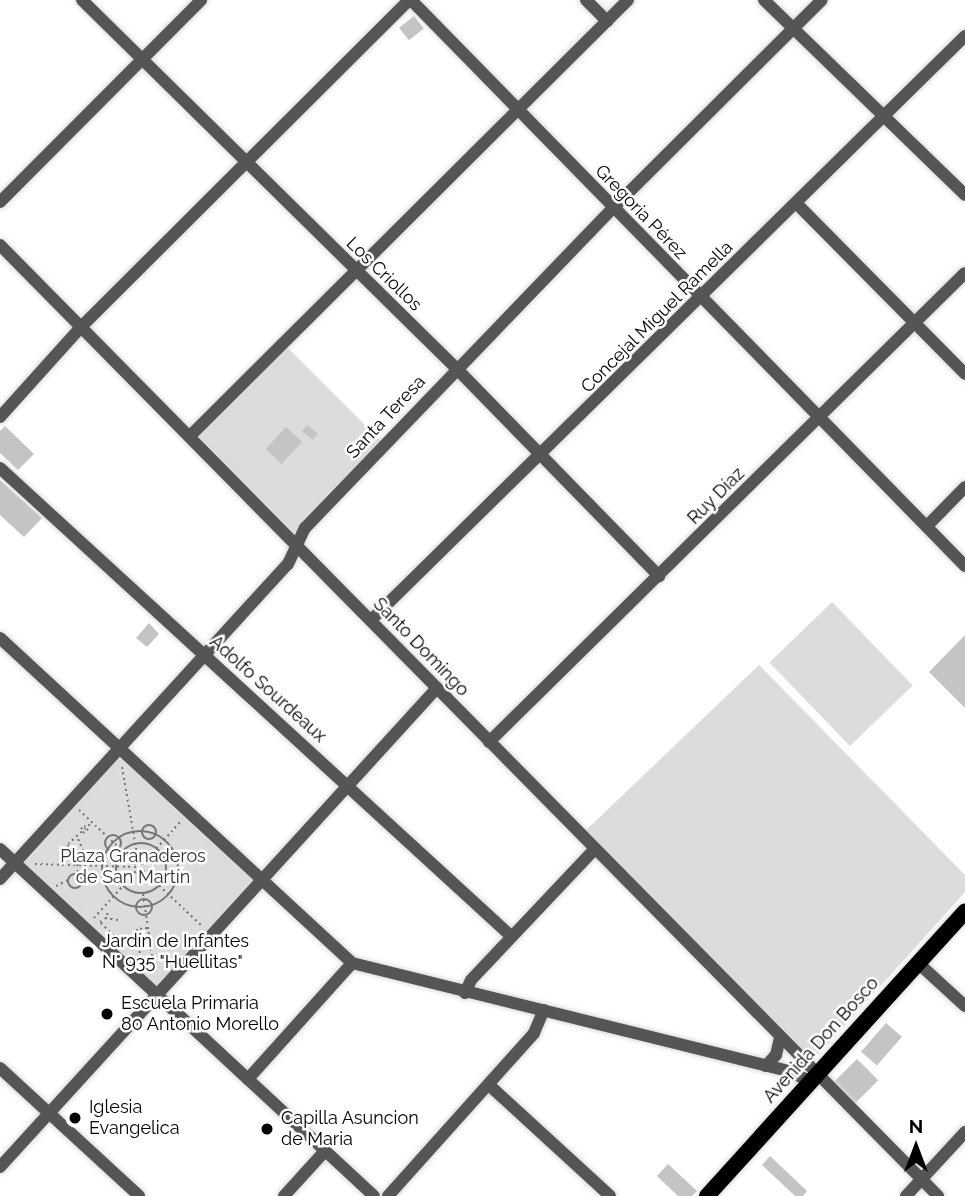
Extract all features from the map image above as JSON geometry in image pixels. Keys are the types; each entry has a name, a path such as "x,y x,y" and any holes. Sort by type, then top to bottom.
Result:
{"main road":[{"name":"Avenida Don Bosco","path":"706,1196 965,911"}],"street":[{"name":"Los Criollos","path":"82,0 456,368 659,576"},
{"path":"0,202 201,0"},
{"path":"0,417 80,328 410,0"},
{"name":"Gregoria Pérez","path":"410,0 965,566"},
{"path":"586,0 607,21"},
{"path":"190,436 628,0"},
{"path":"764,0 965,195"},
{"name":"Santa Teresa","path":"0,879 288,564 297,542 456,368 822,0"},
{"name":"Concejal Miguel Ramella","path":"370,620 701,299 882,115 965,36"},
{"path":"797,204 965,374"},
{"name":"Santo Domingo","path":"0,245 80,328 297,542 436,689 780,1038 813,1077 938,1196"},
{"name":"Ruy Díaz","path":"489,742 965,273"},
{"name":"Adolfo Sourdeaux","path":"0,468 511,936"},
{"path":"927,526 965,487"},
{"path":"0,638 352,962 465,993 813,1077"},
{"path":"0,1167 156,990 211,934 436,689"},
{"path":"0,849 156,990 371,1195"},
{"path":"465,993 471,980 594,850"},
{"path":"248,1079 352,962"},
{"path":"917,962 965,1006"},
{"path":"388,1196 534,1033 544,1010"},
{"path":"766,1066 776,1055 780,1038"},
{"path":"0,1068 139,1196"},
{"path":"489,1084 610,1196"},
{"path":"906,1196 965,1132"},
{"path":"284,1196 325,1151"}],"path":[{"path":"130,766 121,758 139,867"},
{"path":"71,802 211,934"},
{"path":"85,928 188,812"},
{"path":"68,880 69,886 77,888 82,882 78,875 77,858 66,849 69,841 78,839 92,822"},
{"path":"142,831 150,825 156,834"},
{"path":"142,831 149,840 156,834"},
{"path":"107,837 142,831 156,834 164,839 178,862 178,874 168,895 152,905 136,907"},
{"path":"107,837 108,850"},
{"path":"119,837 104,856 104,883 113,896 146,915"},
{"path":"119,837 120,850 116,867 123,885 142,893 159,886"},
{"path":"78,839 85,851 104,856"},
{"path":"108,850 120,850 134,844 156,848 166,862 159,886"},
{"path":"77,858 85,851"},
{"path":"15,863 139,867"},
{"path":"54,891 78,875"},
{"path":"142,893 156,990"},
{"path":"143,899 152,905"},
{"path":"136,907 143,899"},
{"path":"146,915 152,905"},
{"path":"108,918 114,920"},
{"path":"108,918 100,923 112,934"},
{"path":"106,928 108,918"},
{"path":"148,928 137,929 141,964 153,962"}],"green space":[{"path":"282,342 384,444 290,537 189,435"},
{"path":"832,602 913,685 850,746 769,662"},
{"path":"759,665 965,875 965,892 813,1061 581,835"},
{"name":"Plaza Granaderos de San Martín","path":"119,749 262,878 159,993 16,863"}],"building":[{"path":"414,16 424,29 409,40 399,28"},
{"path":"307,425 318,434 313,440 302,431"},
{"path":"5,426 34,454 18,470 0,453 0,431"},
{"path":"286,427 302,442 282,464 266,449"},
{"path":"0,480 42,518 24,537 0,515"},
{"path":"149,623 159,634 147,647 136,638"},
{"path":"965,635 965,708 929,672"},
{"path":"886,1023 902,1037 877,1065 861,1052"},
{"path":"857,1059 878,1080 855,1104 834,1082"},
{"path":"770,1156 807,1191 803,1196 795,1196 762,1165"},
{"path":"668,1164 697,1191 692,1196 678,1196 657,1176"}],"place":[{"name":"Jardín de Infantes N° 935 \"Huellitas\"","path":"88,952"},
{"name":"Escuela Primaria 80 Antonio Morello","path":"107,1014"},
{"name":"Iglesia Evangelica","path":"75,1118"},
{"name":"Capilla Asuncion de Maria","path":"267,1129"}]}
